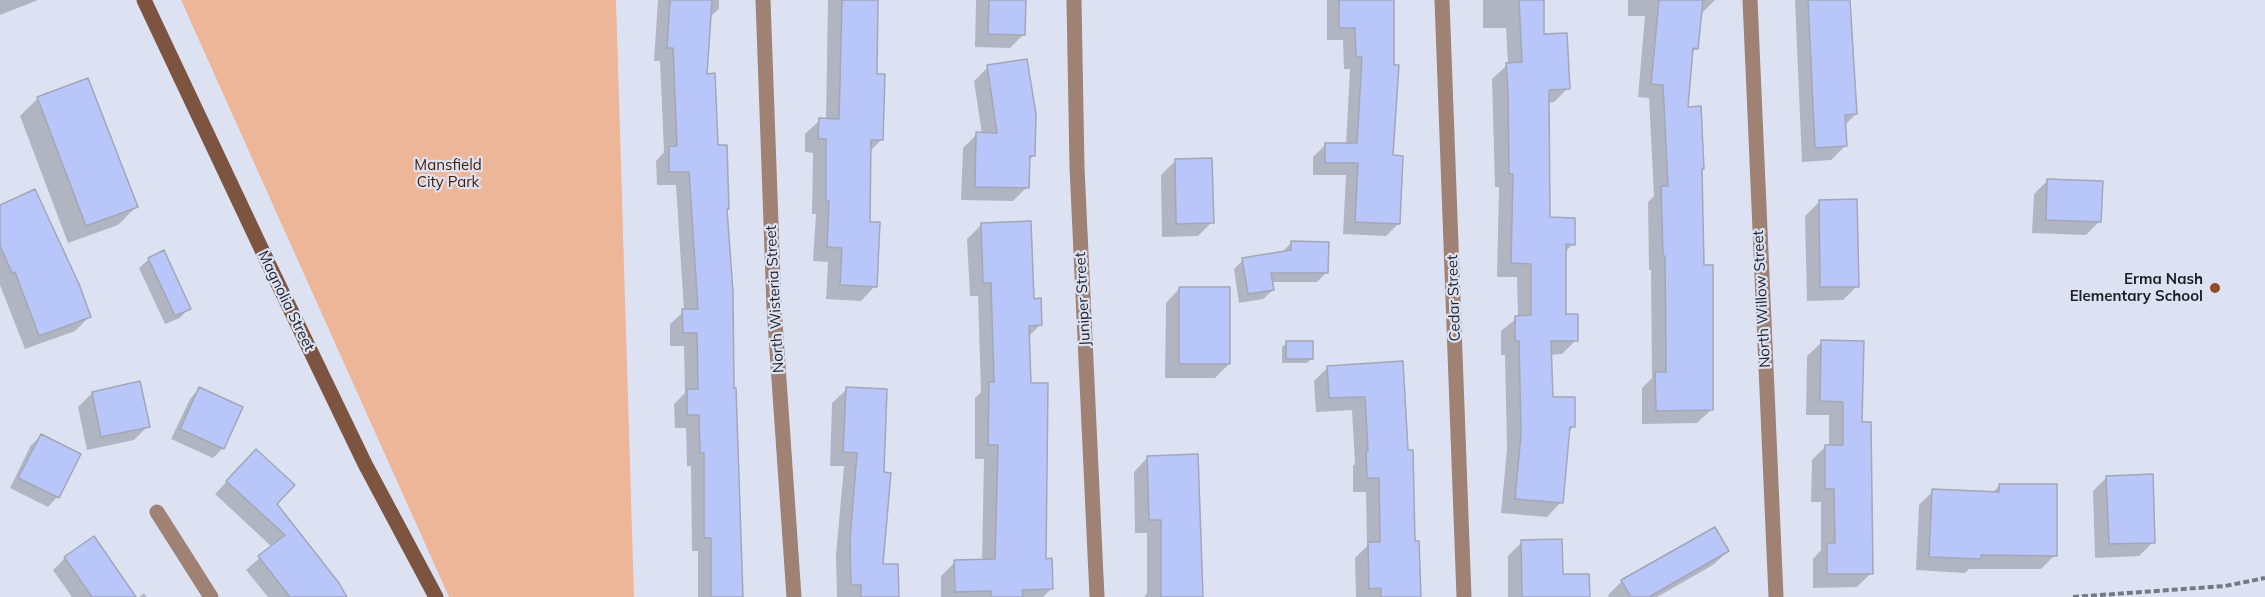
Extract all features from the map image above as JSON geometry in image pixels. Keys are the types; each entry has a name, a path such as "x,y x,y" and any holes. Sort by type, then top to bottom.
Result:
{"street":[{"name":"Magnolia Street","path":"144,0 268,265 365,464 436,597"},
{"name":"North Wisteria Street","path":"763,0 774,307 794,597"},
{"name":"Juniper Street","path":"1074,0 1078,179 1097,597"},
{"name":"Cedar Street","path":"1442,0 1464,597"},
{"name":"North Willow Street","path":"1750,0 1776,597"},
{"path":"157,512 211,597"}],"path":[{"path":"2073,597 2234,585 2265,579"}],"green space":[{"name":"Mansfield City Park","path":"181,0 616,0 634,597 449,597"}],"building":[{"path":"670,0 712,0 707,74 715,73 718,145 727,145 729,209 727,209 733,292 734,388 736,388 743,597 711,597 711,538 704,538 704,453 700,453 699,415 687,415 687,389 698,389 697,333 683,333 682,309 698,309 689,172 669,172 669,146 677,146 673,48 667,48"},
{"path":"842,0 878,0 877,74 885,74 883,140 871,140 870,222 880,222 877,287 840,285 842,248 827,247 829,201 826,201 826,139 818,139 819,118 839,119"},
{"path":"989,0 1026,0 1025,35 988,34"},
{"path":"1339,0 1394,0 1394,65 1399,65 1393,155 1403,156 1400,224 1355,222 1358,163 1325,163 1325,143 1357,143 1362,57 1356,57 1355,28 1339,28"},
{"path":"1519,0 1544,0 1544,34 1567,33 1570,89 1549,90 1550,217 1575,218 1575,245 1566,244 1566,314 1578,314 1578,341 1551,341 1553,397 1575,397 1575,427 1570,427 1563,503 1515,499 1521,434 1519,341 1515,341 1515,316 1531,315 1531,264 1511,263 1513,174 1509,174 1506,63 1522,62"},
{"path":"1659,0 1703,0 1698,49 1693,48 1688,107 1701,106 1704,169 1702,169 1704,265 1713,265 1713,410 1656,411 1655,372 1666,372 1665,256 1663,256 1661,186 1668,186 1663,85 1651,84"},
{"path":"1808,0 1850,0 1857,114 1845,115 1847,146 1815,148"},
{"path":"1027,59 1036,114 1035,156 1030,156 1029,188 975,187 976,132 997,133 987,65"},
{"path":"88,78 138,207 86,226 37,97"},
{"path":"1212,158 1214,223 1176,224 1175,159"},
{"path":"2047,179 2103,181 2101,222 2046,220"},
{"path":"35,189 79,284 91,317 39,336 15,272 12,273 0,246 0,205"},
{"path":"1857,199 1859,287 1820,287 1819,200"},
{"path":"1031,221 1034,299 1041,298 1042,325 1029,326 1031,383 1048,383 1046,559 1052,558 1053,589 1022,590 1023,597 991,597 991,591 955,592 954,560 995,559 998,445 988,445 989,382 994,382 991,283 983,283 981,223"},
{"path":"1291,241 1329,242 1328,273 1271,273 1274,290 1248,294 1242,258 1291,250"},
{"path":"164,250 191,309 175,316 148,258"},
{"path":"1179,287 1230,287 1230,364 1179,364"},
{"path":"1821,340 1864,341 1862,422 1871,422 1873,574 1827,574 1827,543 1835,543 1834,489 1825,489 1825,445 1843,445 1843,402 1820,401"},
{"path":"1286,341 1313,341 1313,359 1286,359"},
{"path":"1403,361 1408,450 1413,450 1415,541 1419,541 1421,597 1381,597 1381,588 1369,589 1368,542 1380,542 1379,478 1367,478 1365,397 1329,398 1327,366"},
{"path":"140,381 150,427 101,437 92,392"},
{"path":"199,387 243,407 224,449 180,429"},
{"path":"846,387 887,389 884,472 891,473 883,564 898,564 899,597 861,597 861,585 851,585 850,540 857,453 843,452"},
{"path":"41,434 81,454 59,498 18,478"},
{"path":"256,449 295,485 277,504 339,583 347,597 290,597 258,556 285,535 226,481"},
{"path":"1198,454 1203,597 1161,597 1161,520 1149,520 1147,456"},
{"path":"2153,474 2155,543 2109,544 2106,476"},
{"path":"1999,484 2057,484 2057,556 1981,555 1981,559 1929,557 1932,489 1999,492"},
{"path":"1715,527 1729,551 1649,597 1631,597 1621,580"},
{"path":"94,536 136,597 92,597 64,557"},
{"path":"1562,539 1563,574 1589,574 1590,597 1522,597 1521,540"}],"place":[{"name":"Erma Nash Elementary School","path":"2215,288"}]}
